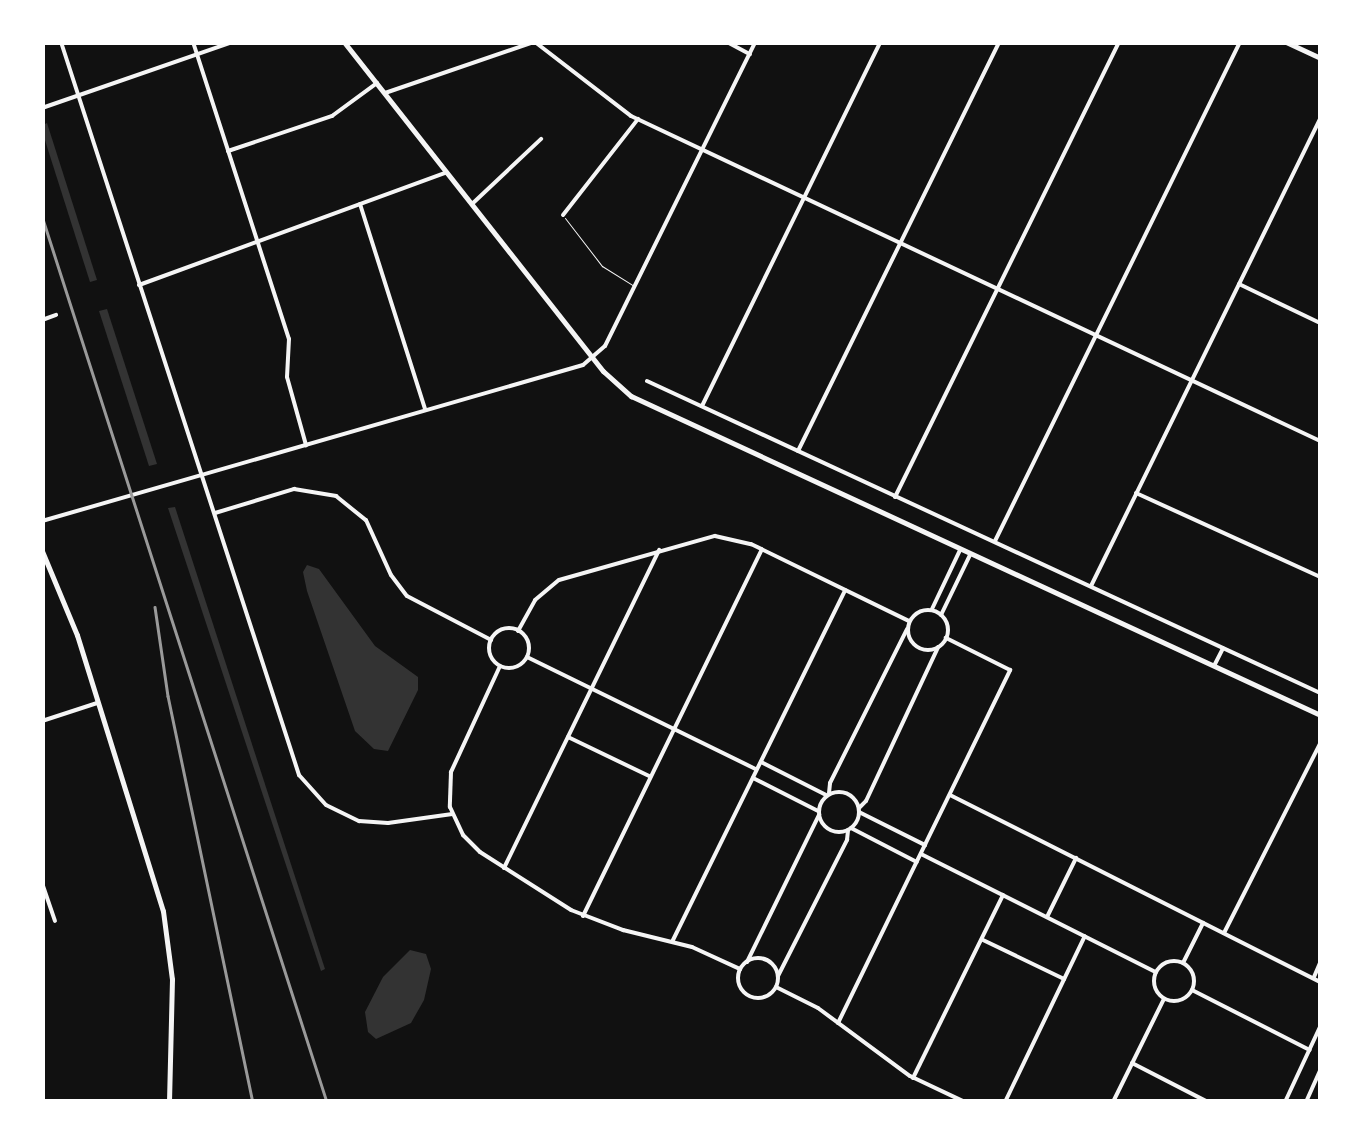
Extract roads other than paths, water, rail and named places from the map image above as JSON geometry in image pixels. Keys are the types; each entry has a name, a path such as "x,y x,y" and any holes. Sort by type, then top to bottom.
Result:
{"main road":[{"path":"344,42 618,386 646,405 1320,715"},
{"path":"1286,42 1320,58"},
{"path":"42,551 77,635 166,926 172,998 169,1102"}],"street":[{"path":"62,42 292,758 308,788 337,812 368,823 452,814"},
{"path":"194,42 289,339 287,378 306,445"},
{"path":"42,108 232,42"},
{"path":"384,94 535,42 638,119 1320,441"},
{"path":"727,42 750,54"},
{"path":"42,521 426,411 592,358 605,346 636,287 755,42"},
{"path":"701,407 880,42"},
{"path":"797,452 999,42"},
{"path":"895,497 1119,42"},
{"path":"994,542 1240,42"},
{"path":"228,150 332,116 376,83"},
{"path":"563,215 638,119"},
{"path":"1090,587 1320,119"},
{"path":"472,204 541,139"},
{"path":"140,284 447,172"},
{"path":"360,204 426,411"},
{"path":"1239,284 1320,322"},
{"path":"42,320 56,315"},
{"path":"647,381 1320,693"},
{"path":"214,514 294,489 336,496 368,522 391,575 407,596 491,640"},
{"path":"1136,493 1320,577"},
{"path":"518,631 532,604 555,583 712,536 739,539 909,621"},
{"path":"583,916 762,549"},
{"path":"504,868 659,550"},
{"path":"931,610 960,550"},
{"path":"941,614 970,555"},
{"path":"672,942 845,590"},
{"path":"920,611 941,614 948,626 946,638 938,647 877,780 849,829 846,844 776,986 767,996 750,997 739,985 740,969 909,621 920,611"},
{"path":"907,629 918,648 938,647"},
{"path":"502,630 518,631 528,642 527,657 515,667 500,666 490,655 491,640 502,630"},
{"path":"838,1023 1010,670 946,638"},
{"path":"1214,667 1223,648"},
{"path":"527,657 757,770"},
{"path":"500,666 453,765 448,786 452,814 471,844 583,916 672,942 740,969"},
{"path":"42,721 97,703"},
{"path":"568,736 651,777"},
{"path":"1224,933 1320,744"},
{"path":"761,762 828,794 848,793 859,810 925,845"},
{"path":"753,778 819,813 830,830 849,829 917,862"},
{"path":"950,794 1320,982"},
{"path":"921,854 1156,972"},
{"path":"1047,917 1076,858"},
{"path":"42,883 55,921"},
{"path":"913,1078 1003,895"},
{"path":"1183,963 1203,922"},
{"path":"1005,1102 1085,936"},
{"path":"981,939 1064,979"},
{"path":"746,962 765,960 778,976"},
{"path":"1167,962 1183,963 1193,975 1192,990 1180,1000 1164,999 1155,988 1156,972 1167,962"},
{"path":"1313,978 1320,963"},
{"path":"776,986 838,1023 913,1078 965,1102"},
{"path":"1192,990 1310,1050"},
{"path":"1113,1102 1164,999"},
{"path":"1285,1102 1320,1027"},
{"path":"1132,1063 1208,1102"},
{"path":"1306,1102 1320,1071"}],"lane":[{"path":"563,215 602,266 636,287"}],"railway":[{"path":"42,216 327,1102"},
{"path":"155,607 168,696 253,1102"}]}
